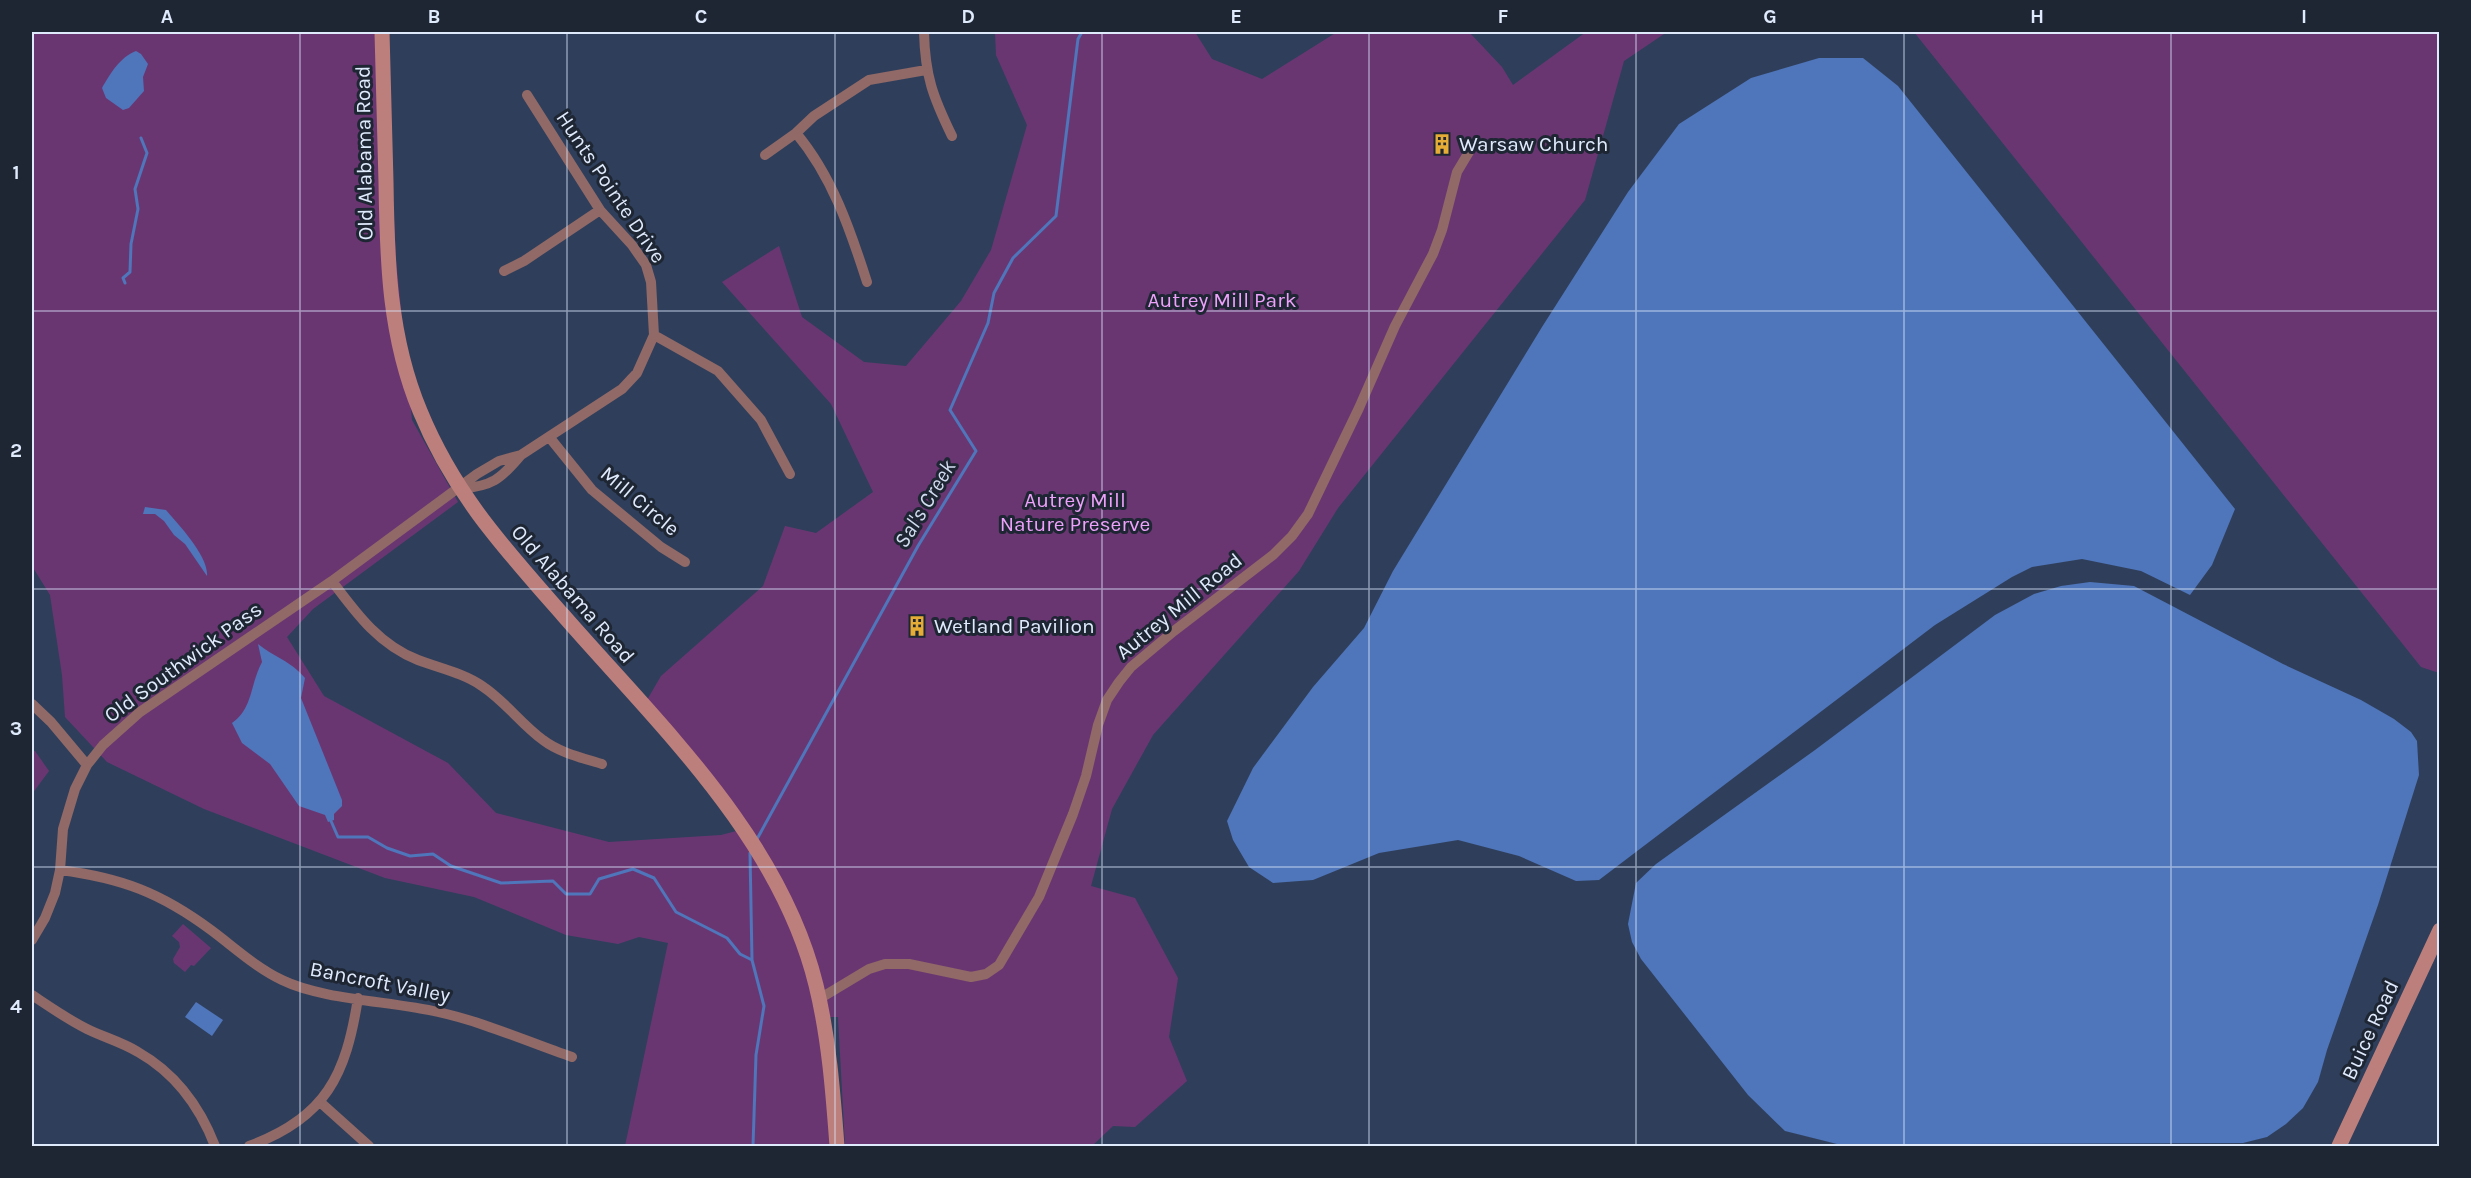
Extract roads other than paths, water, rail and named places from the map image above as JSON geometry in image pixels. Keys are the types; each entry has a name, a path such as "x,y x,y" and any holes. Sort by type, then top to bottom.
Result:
{"main road":[{"name":"Old Alabama Road","path":"382,32 387,262 394,321 404,364 419,408 437,450 459,489 496,539 696,768 739,822 765,863 788,907 807,956 819,999 831,1075 837,1146"},
{"name":"Buice Road","path":"2339,1146 2439,930"}],"street":[{"path":"924,32 926,70 933,97 952,136"},
{"path":"765,155 796,133 814,116 869,80 926,70"},
{"name":"Hunts Pointe Drive","path":"459,489 484,486 507,472 521,455 622,389 637,373 654,335 651,282 645,265 632,245 600,210 527,95"},
{"path":"796,133 813,153 829,181 867,282"},
{"name":"Autrey Mill Road","path":"819,999 869,969 885,964 909,964 970,977 986,974 999,965 1039,897 1073,814 1107,700 1119,682 1131,668 1174,631 1273,555 1292,536 1308,514 1395,326 1433,254 1442,230 1457,172 1472,147"},
{"path":"504,271 524,261 600,210"},
{"path":"654,335 718,371 761,420 790,474"},
{"name":"Mill Circle","path":"550,438 592,490 661,547 685,562"},
{"name":"Old Southwick Pass","path":"32,940 55,893 66,814 75,789 87,765 103,745 140,712 332,580 459,489"},
{"path":"332,580 361,620 390,645 415,659 479,684 500,699 545,742 565,752 602,764"},
{"path":"32,704 51,722 87,765"},
{"name":"Bancroft Valley","path":"60,870 106,877 149,891 182,909 282,981 315,991 441,1012 572,1057"},
{"path":"32,995 63,1016 137,1051 159,1066 196,1105 215,1146"},
{"path":"249,1146 274,1137 301,1119 320,1102 346,1059 358,998"},
{"path":"320,1102 369,1146"}],"water":[{"path":"136,51 148,64 143,77 144,91 129,108 123,110 106,98 102,88 120,62"},
{"path":"1819,58 1863,58 1898,86 2235,509 2212,565 2190,595 2141,571 2082,559 2032,567 2012,577 1935,625 1599,880 1576,881 1519,856 1458,840 1379,853 1313,880 1273,883 1249,867 1233,840 1227,821 1253,768 1313,687 1364,628 1393,571 1542,327 1628,192 1679,124 1751,78"},
{"path":"145,507 166,510 198,551 207,576 185,544 174,535 164,521 155,514 143,514"},
{"path":"2090,582 2134,586 2283,664 2361,700 2394,719 2411,732 2417,741 2419,775 2318,1082 2303,1108 2286,1124 2267,1137 2243,1143 1845,1146 1785,1131 1748,1095 1641,959 1632,942 1628,924 1636,883 1656,864 1815,750 1995,615 2034,594 2061,586"},
{"path":"258,644 294,667 305,678 301,698 342,800 342,806 334,814 334,820 328,822 325,815 299,806 270,764 242,743 232,723 244,711 248,703 262,662"},
{"path":"196,1002 223,1020 212,1036 185,1017"}],"waterway":[{"name":"Sal's Creek","path":"757,839 918,546 976,451 950,410 988,323 994,293 1013,258 1056,216 1078,39 1082,32"},
{"path":"125,283 123,278 130,272 131,244 138,209 135,189 147,153 141,138"},
{"path":"331,821 338,837 368,837 387,848 410,856 433,854 451,866 501,883 553,881 566,894 590,894 599,879 633,869 654,878 676,912 727,938 740,954 752,960"},
{"path":"750,853 752,960 764,1006 756,1055 753,1146"}],"place":[{"name":"Warsaw Church","path":"1442,144"},
{"name":"Wetland Pavilion","path":"917,626"}],"park label":[{"name":"Autrey Mill Park","path":"1222,300"},
{"name":"Autrey Mill Nature Preserve","path":"1075,512"}]}
